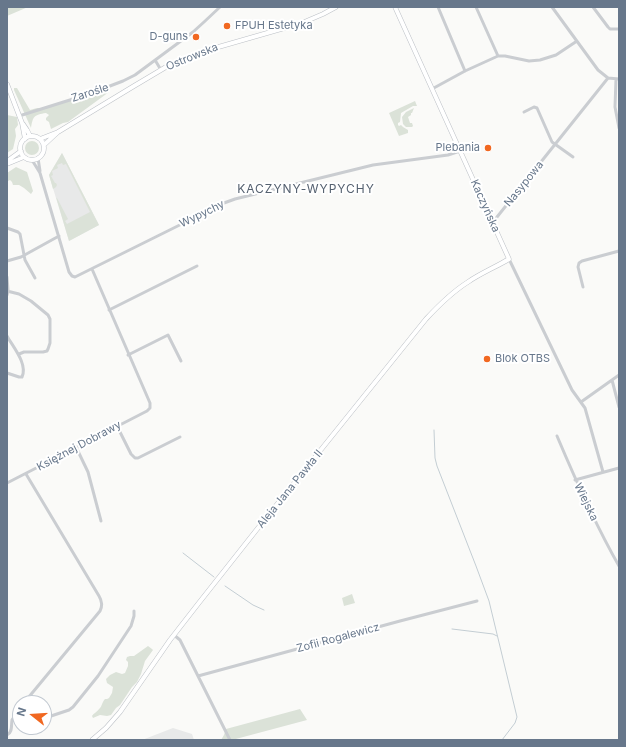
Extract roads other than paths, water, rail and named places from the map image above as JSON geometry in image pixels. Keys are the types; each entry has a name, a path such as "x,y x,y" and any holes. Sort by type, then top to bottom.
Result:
{"street":[{"name":"Zarośle","path":"19,116 124,82 204,22 220,7"},
{"name":"Ostrowska","path":"44,145 58,132 171,64 201,52 302,23 336,7"},
{"name":"Kaczyńska","path":"395,7 509,259 572,390 585,410 604,472"},
{"path":"438,7 465,71"},
{"path":"476,7 498,56"},
{"path":"552,7 595,67 608,78 617,79 615,107 619,128"},
{"path":"593,7 608,27 619,30"},
{"path":"432,89 465,71 498,56 529,61 540,60 556,56 577,41"},
{"path":"155,60 161,70"},
{"name":"Nasypowa","path":"493,224 608,78"},
{"path":"7,84 22,124 25,139"},
{"path":"524,112 534,107 537,108 552,142 573,158"},
{"path":"22,124 30,136"},
{"name":"Ostrowska","path":"40,139 58,132"},
{"path":"32,160 38,158 43,152 44,145 40,139 30,136 22,142 21,151 24,157 32,160 40,173"},
{"path":"7,164 10,159 21,151"},
{"name":"Wypychy","path":"59,236 69,272 75,277 224,203 235,199 373,165 448,155 460,151"},
{"path":"7,164 24,157"},
{"path":"7,261 24,255 59,236 40,173 38,158"},
{"path":"7,228 20,234 25,260 35,278"},
{"path":"583,287 578,267 579,263 619,251"},
{"name":"Aleja Jana Pawła II","path":"92,740 106,728 120,712 174,635 426,319 440,303 455,291 509,259"},
{"path":"109,310 197,266"},
{"path":"92,269 128,355 168,335 181,361"},
{"path":"7,278 7,293 19,294 31,300 48,315 50,319 50,343 47,351 24,352 19,354"},
{"path":"7,336 19,354 23,368 23,376 19,377 7,373"},
{"name":"Księżnej Dobrawy","path":"7,483 147,411 150,408 150,403 128,355"},
{"path":"581,402 619,375"},
{"path":"612,380 619,407"},
{"path":"117,426 131,454 135,458 138,458 180,437"},
{"name":"Wiejska","path":"557,436 576,480 608,547 619,566"},
{"path":"76,447 88,472 101,521"},
{"path":"576,480 619,468"},
{"path":"26,474 99,596 102,604 100,611 30,695"},
{"name":"Zofii Rogalewicz","path":"198,676 477,601"},
{"path":"52,716 73,707 98,676 131,626 134,611"},
{"path":"174,635 180,640 230,740"}],"waterway":[{"path":"434,430 435,458 437,466 489,601 517,717 515,723 502,740"},
{"path":"183,553 214,577"},
{"path":"225,586 253,605 264,610"},
{"path":"452,629 493,634 497,636"}],"place":[{"name":"FPUH Estetyka","path":"227,26"},
{"name":"D-guns","path":"196,37"},
{"name":"Plebania","path":"488,148"},
{"name":"Blok OTBS","path":"487,359"}],"district":[{"name":"KACZYNY-WYPYCHY","path":"306,189"}]}
